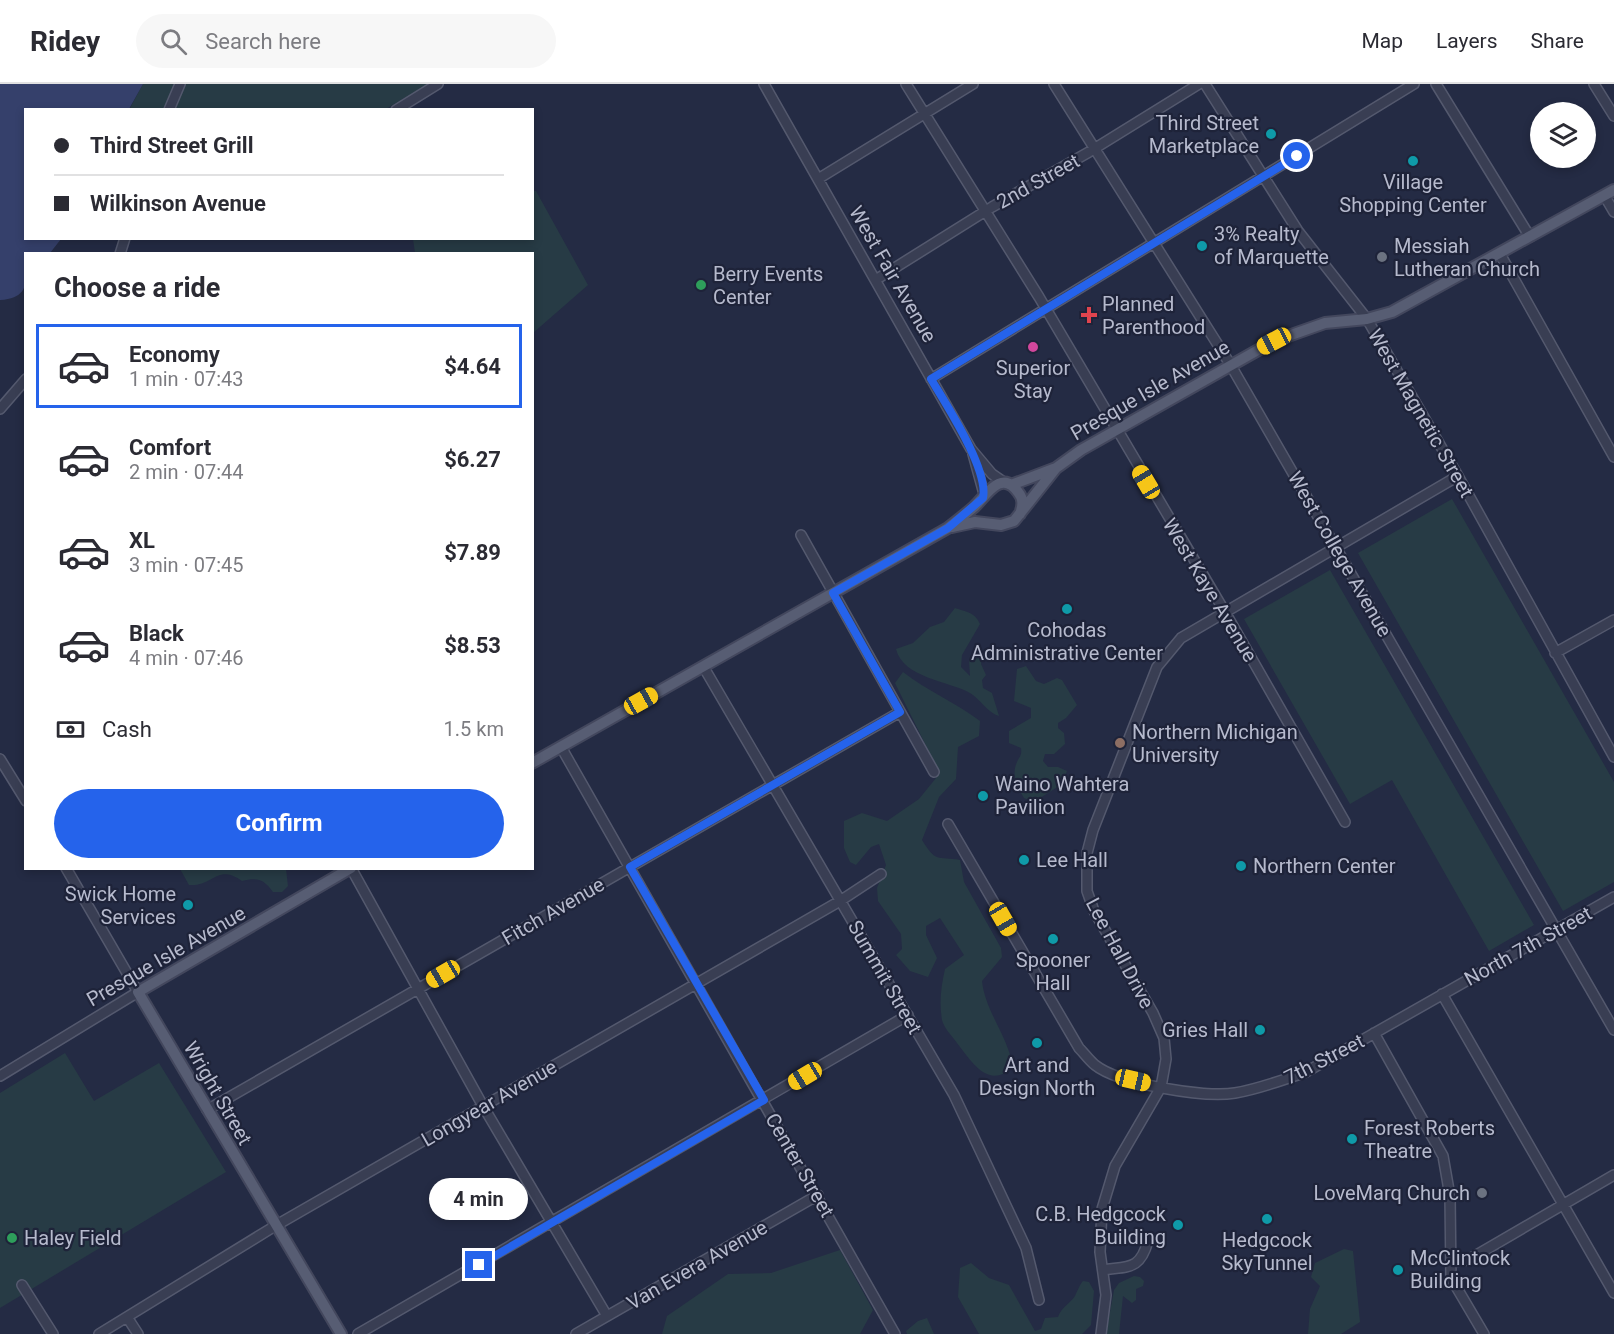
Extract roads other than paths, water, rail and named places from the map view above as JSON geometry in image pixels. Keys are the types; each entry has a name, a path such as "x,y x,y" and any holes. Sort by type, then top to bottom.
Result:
{"main road":[{"name":"Presque Isle Avenue","path":"534,762 948,528 992,486 1008,484 1056,468 1230,364 1296,332 1325,323 1367,319 1392,312 1609,192"},
{"name":"Presque Isle Avenue","path":"948,528 975,522 1010,523 1020,514 1056,468"},
{"name":"West Fair Avenue","path":"1008,484 1022,497 1020,514"},
{"name":"West Fair Avenue","path":"983,496 984,513 997,524"},
{"name":"Presque Isle Avenue","path":"138,992 348,870"},
{"name":"Wright Street","path":"138,992 341,1334"}],"street":[{"path":"170,108 180,84"},
{"path":"399,108 438,84"},
{"name":"West Fair Avenue","path":"764,84 877,279 971,449 992,474 1008,484"},
{"name":"West Kaye Avenue","path":"906,84 1045,309 1225,612 1345,822"},
{"path":"818,179 973,84"},
{"name":"West College Avenue","path":"1054,84 1230,364 1614,1030"},
{"name":"2nd Street","path":"877,279 984,211 1095,148 1199,84"},
{"name":"West Magnetic Street","path":"1205,84 1298,231 1367,319 1458,476 1614,757"},
{"path":"931,379 1414,84"},
{"path":"1436,84 1530,237"},
{"path":"1594,84 1614,116"},
{"path":"1609,192 1614,212"},
{"path":"1500,254 1614,457"},
{"path":"0,409 24,382"},
{"name":"West Fair Avenue","path":"971,449 983,496"},
{"name":"Lee Hall Drive","path":"1161,1087 1166,1059 1164,1038 1094,910 1087,891 1087,853 1093,830 1157,666 1181,638 1458,476"},
{"path":"801,535 934,772"},
{"path":"1555,653 1614,620"},
{"name":"Summit Street","path":"703,666 954,1095 1026,1248 1039,1300"},
{"name":"Fitch Avenue","path":"207,1110 900,712"},
{"name":"Center Street","path":"561,747 764,1100 895,1334"},
{"path":"0,759 24,798"},
{"path":"948,824 1079,1048 1095,1065 1116,1076 1161,1087 1115,1166 1102,1209 1100,1252 1106,1295 1101,1334"},
{"name":"Wright Street","path":"67,870 138,992"},
{"path":"352,870 483,1106 607,1316"},
{"name":"Longyear Avenue","path":"99,1334 275,1226 840,901 881,874"},
{"name":"North 7th Street","path":"1442,994 1614,897"},
{"name":"Presque Isle Avenue","path":"0,1076 138,992"},
{"path":"1442,994 1614,1293"},
{"name":"7th Street","path":"1161,1087 1185,1093 1233,1094 1278,1083 1306,1072 1442,994"},
{"path":"358,1334 908,1015"},
{"path":"1374,1033 1443,1156 1450,1196 1451,1278 1484,1334"},
{"path":"1451,1262 1468,1260 1614,1175"},
{"name":"Van Evera Avenue","path":"576,1334 818,1195"},
{"path":"1103,1270 1137,1264 1143,1257 1148,1241"},
{"path":"22,1285 52,1334"},
{"path":"127,1317 138,1334"}],"water":[{"path":"0,84 143,84 130,108 24,108 24,240 60,240 51,252 24,252 22,291 18,295 0,300"}],"place":[{"name":"Third Street Marketplace","path":"1271,134"},
{"name":"Village Shopping Center","path":"1413,161"},
{"name":"3% Realty of Marquette","path":"1202,246"},
{"name":"Messiah Lutheran Church","path":"1382,257"},
{"name":"Berry Events Center","path":"701,285"},
{"name":"Planned Parenthood","path":"1089,315"},
{"name":"Superior Stay","path":"1033,347"},
{"name":"Cohodas Administrative Center","path":"1067,609"},
{"name":"Northern Michigan University","path":"1120,743"},
{"name":"Waino Wahtera Pavilion","path":"983,796"},
{"name":"Lee Hall","path":"1024,860"},
{"name":"Northern Center","path":"1241,866"},
{"name":"Swick Home Services","path":"188,905"},
{"name":"Spooner Hall","path":"1053,939"},
{"name":"Gries Hall","path":"1260,1030"},
{"name":"Art and Design North","path":"1037,1043"},
{"name":"Forest Roberts Theatre","path":"1352,1139"},
{"name":"LoveMarq Church","path":"1482,1193"},
{"name":"Hedgcock SkyTunnel","path":"1267,1219"},
{"name":"C.B. Hedgcock Building","path":"1178,1225"},
{"name":"Haley Field","path":"12,1238"},
{"name":"McClintock Building","path":"1398,1270"}]}
